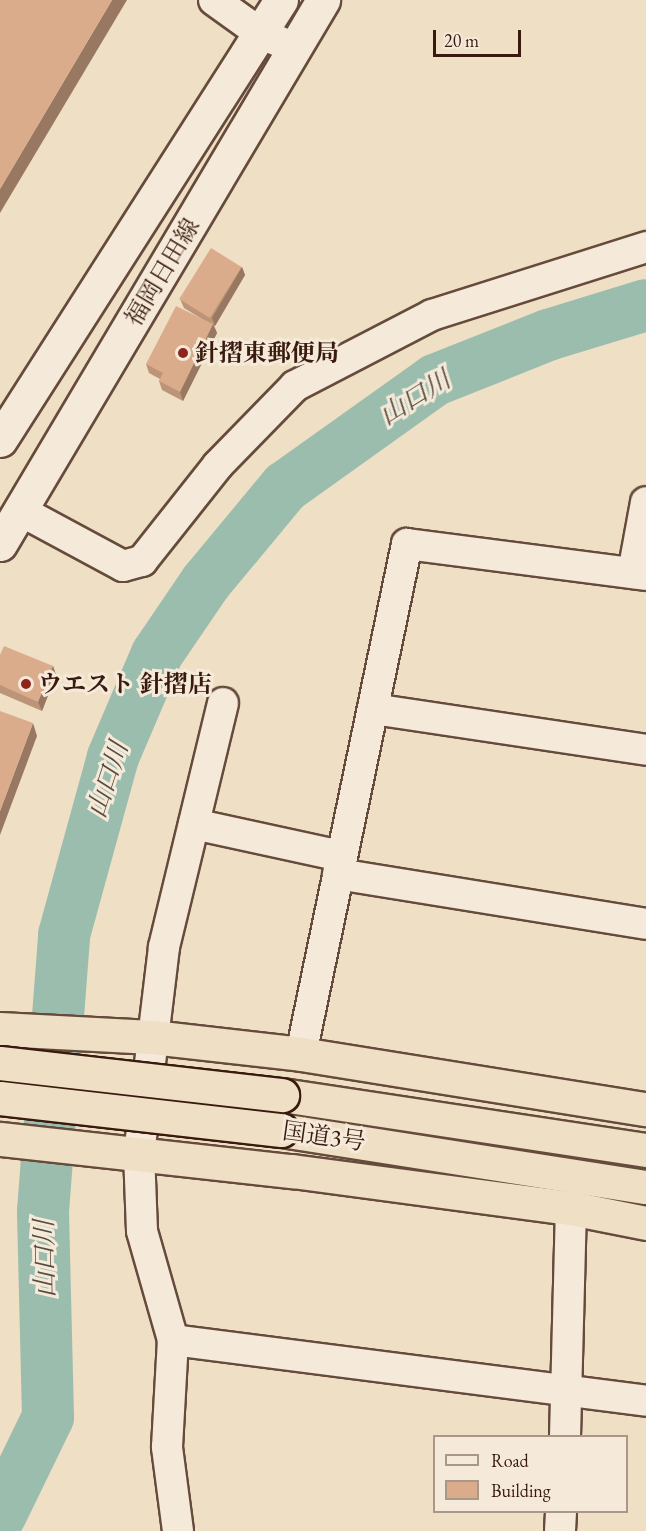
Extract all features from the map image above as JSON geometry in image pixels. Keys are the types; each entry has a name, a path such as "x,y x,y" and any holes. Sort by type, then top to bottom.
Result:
{"highway":[{"path":"1,1029 144,1037 301,1054 646,1109"},
{"name":"国道3号","path":"0,1063 282,1095 646,1150"},
{"name":"国道3号","path":"0,1098 281,1130 646,1187"},
{"path":"0,1139 571,1208 646,1223"}],"main road":[{"name":"福岡日田線","path":"0,440 281,0"},
{"name":"福岡日田線","path":"0,544 323,0"}],"street":[{"path":"214,0 261,33 294,48"},
{"path":"21,511 123,566 142,561 218,465 295,386 432,315 646,247"},
{"path":"301,1054 407,544 639,574 646,502"},
{"path":"178,1531 167,1447 173,1340 142,1231 128,1153 144,1037 223,703"},
{"path":"373,709 646,750"},
{"path":"194,824 340,865 646,924"},
{"path":"565,1435 571,1208"},
{"path":"173,1340 568,1388 646,1401"},
{"path":"560,1531 561,1513"}],"building":[{"path":"0,0 112,0 0,189"},
{"path":"211,248 242,267 210,318 179,299"},
{"name":"針摺東郵便局","path":"176,306 213,324 180,392 159,381 163,373 146,364"},
{"name":"ウエスト 針摺店","path":"4,646 53,666 38,702 0,685 0,655"},
{"path":"0,711 33,723 0,811"}],"waterway":[{"name":"山口川","path":"0,1516 48,1417 43,1211 64,935 113,757 157,654 206,582 285,487 435,380 548,335 646,305"}],"place":[{"name":"針摺東郵便局","path":"183,353"},
{"name":"ウエスト 針摺店","path":"26,684"}]}
